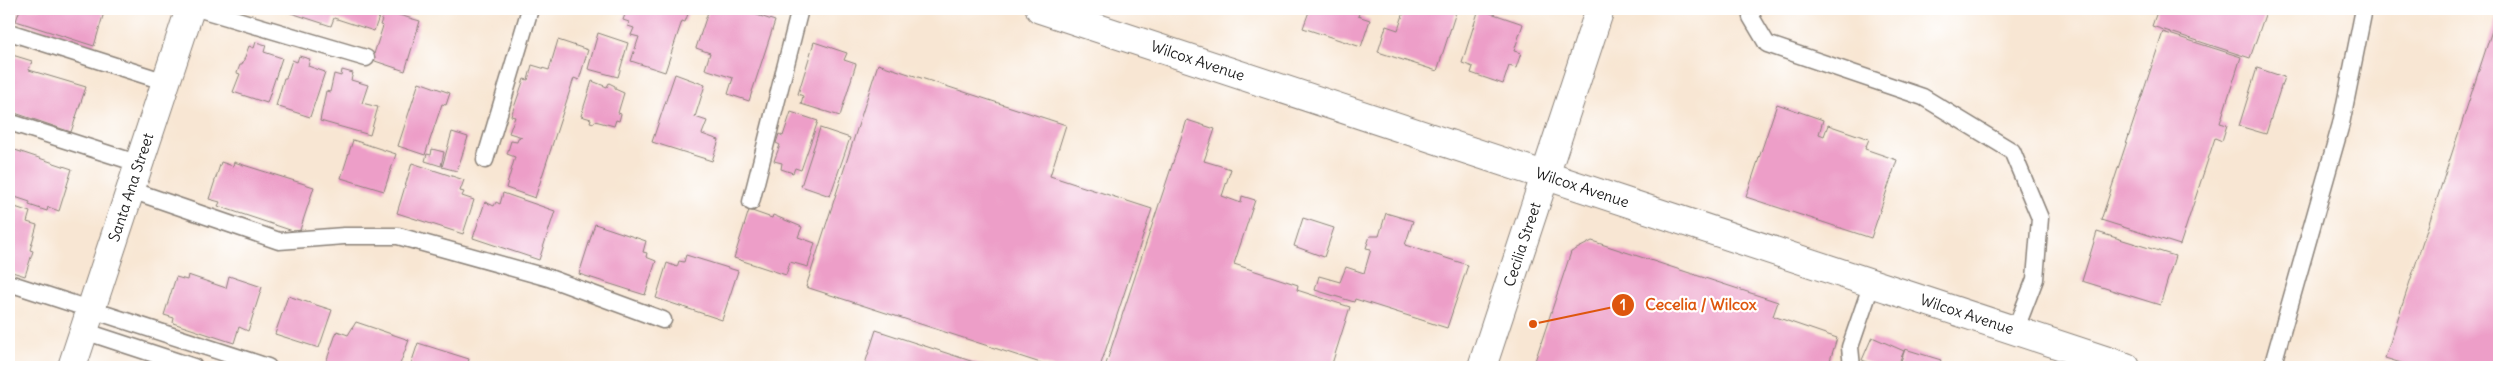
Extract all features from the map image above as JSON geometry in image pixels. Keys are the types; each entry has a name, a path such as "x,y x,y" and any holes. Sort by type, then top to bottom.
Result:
{"street":[{"name":"Santa Ana Street","path":"72,367 190,9"},
{"name":"Wilcox Avenue","path":"1040,9 2015,331 2094,362 2126,367"},
{"name":"Cecilia Street","path":"1482,367 1600,9"}],"lane":[{"path":"200,9 366,58"},
{"path":"485,160 530,9"},
{"path":"751,202 800,9"},
{"path":"1754,9 1751,17 1767,44 1923,97 2012,151 2040,218 2035,279 2015,331"},
{"path":"2272,367 2341,124 2364,9"},
{"path":"9,32 166,82"},
{"path":"9,122 140,164"},
{"path":"131,190 279,241 344,236 398,236 549,278 663,320"},
{"path":"9,283 194,367"},
{"path":"1852,367 1850,347 1872,284"},
{"path":"88,319 268,367"}],"building":[{"path":"20,9 105,9 94,46 16,21"},
{"path":"286,9 382,9 374,31 334,18 331,26 285,11"},
{"path":"627,9 686,9 685,13 688,14 685,22 682,21 665,72 631,61 639,37 631,35 634,28 628,26 629,22 623,20"},
{"path":"709,9 739,9 775,21 749,101 728,94 733,78 705,69 710,53 696,48"},
{"path":"1310,9 1361,9 1358,16 1370,20 1361,47 1303,28"},
{"path":"1405,9 1457,9 1437,71 1378,52 1386,26 1398,30"},
{"path":"1479,9 1523,24 1514,51 1521,53 1516,68 1509,66 1503,84 1471,73 1473,67 1462,63"},
{"path":"2158,9 2267,9 2250,58 2152,26"},
{"path":"2499,9 2499,367 2414,367 2385,358"},
{"path":"385,11 420,21 405,71 372,60 383,26 380,25"},
{"path":"2163,32 2241,57 2220,123 2227,125 2222,141 2215,138 2180,245 2101,220"},
{"path":"598,33 628,43 618,77 588,69"},
{"path":"558,40 588,50 579,80 574,78 535,198 506,188 515,157 507,154 511,141 517,142 518,138 522,137 509,133 515,117 511,116 524,79 528,80 532,65 549,70"},
{"path":"256,42 266,45 264,52 282,58 267,103 233,92 240,74 237,73 240,65 242,65 249,46 254,48"},
{"path":"814,42 847,53 844,60 856,64 840,116 801,104 803,96 798,94"},
{"path":"9,54 32,61 29,70 86,87 71,132 9,111"},
{"path":"299,56 310,59 308,66 325,72 310,117 276,106 284,78 286,78 292,60 297,62"},
{"path":"878,64 1066,125 1050,176 1152,209 1100,367 1053,367 806,287"},
{"path":"2257,68 2284,77 2266,134 2239,126"},
{"path":"342,70 353,73 351,80 368,85 362,103 378,107 370,135 320,121 326,91 330,92 334,74 341,76"},
{"path":"675,74 705,85 695,117 707,121 702,134 719,140 712,161 652,142"},
{"path":"592,81 607,87 609,83 615,86 615,89 624,93 618,113 621,114 619,121 616,120 614,126 595,121 594,123 590,122 591,119 581,116"},
{"path":"419,82 450,93 446,105 442,104 425,155 398,146"},
{"path":"1777,104 1823,120 1819,134 1824,136 1828,125 1869,139 1865,149 1897,160 1871,238 1746,197"},
{"path":"791,112 818,121 801,170 795,168 793,173 781,169 782,163 774,161 780,145 776,143 779,134 783,136"},
{"path":"1187,120 1215,129 1204,161 1231,169 1222,196 1241,203 1242,196 1255,200 1234,264 1298,285 1297,290 1350,307 1331,367 1105,367"},
{"path":"820,128 850,138 830,196 801,186"},
{"path":"452,132 468,137 457,171 442,167"},
{"path":"353,140 396,154 384,191 341,178"},
{"path":"9,148 72,169 59,211 48,207 47,211 29,205 30,202 9,195"},
{"path":"432,149 444,152 441,166 425,161 427,154 431,155"},
{"path":"221,162 233,166 234,162 314,187 299,233 218,206 220,202 209,199"},
{"path":"412,163 464,180 460,191 464,192 462,196 474,200 463,234 397,213"},
{"path":"503,193 555,211 539,260 473,238 485,202 494,206 496,202 500,204"},
{"path":"9,205 30,212 27,222 37,225 30,250 33,251 25,276 9,271"},
{"path":"749,210 772,218 773,215 802,227 798,237 815,243 808,267 790,262 786,275 734,258"},
{"path":"1386,213 1413,221 1405,245 1468,265 1447,328 1355,299 1354,302 1315,290 1319,276 1340,282 1346,267 1364,273 1371,249 1366,248 1370,236 1379,236"},
{"path":"1303,218 1334,228 1324,257 1294,246"},
{"path":"595,224 646,241 643,252 647,253 646,257 656,261 645,295 579,274"},
{"path":"2097,232 2175,256 2160,305 2082,281"},
{"path":"1592,241 1778,302 1773,316 1837,338 1828,367 1533,367 1571,252"},
{"path":"686,255 738,271 722,320 656,298 667,263 677,267 679,261 684,262"},
{"path":"188,275 226,288 229,276 262,287 248,331 239,327 234,343 173,323 174,318 164,315 176,277 187,280"},
{"path":"288,296 332,310 319,348 275,334"},
{"path":"356,322 409,340 399,367 325,365 337,331 348,335"},
{"path":"876,330 989,367 864,367"},
{"path":"1872,337 1904,351 1897,367 1880,367 1862,360"},
{"path":"418,343 469,359 467,367 410,367"},
{"path":"1905,349 1941,360 1938,367 1899,367"}],"place":[{"name":"Cecelia / Wilcox","path":"1533,324"}]}
